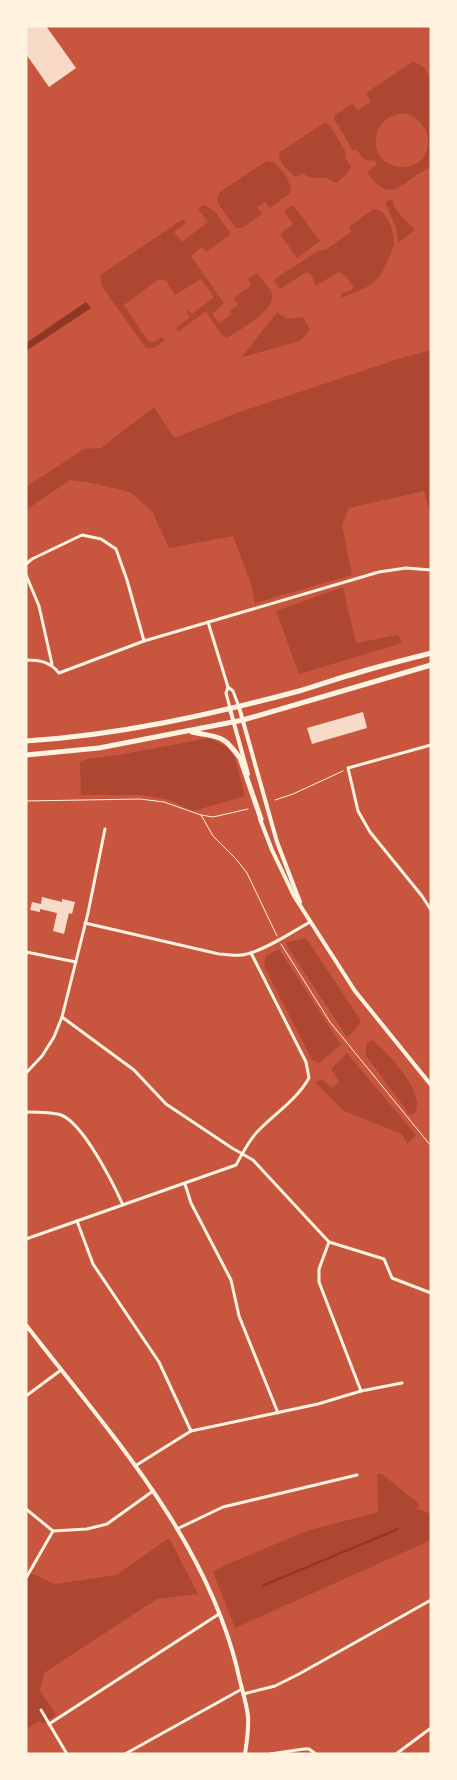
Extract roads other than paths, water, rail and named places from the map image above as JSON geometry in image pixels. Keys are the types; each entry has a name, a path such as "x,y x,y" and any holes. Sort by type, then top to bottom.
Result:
{"highway":[{"path":"26,741 155,725 230,709 431,653"},
{"path":"26,755 100,748 243,720 431,665"},
{"path":"189,732 211,734 219,737 231,746 240,758 261,819"}],"street":[{"path":"26,564 32,559 82,535 101,539 116,549 144,641"},
{"path":"26,660 39,660 52,665 60,673 144,641 379,572 406,568 431,570"},
{"path":"26,575 39,606 52,665"},
{"path":"208,622 228,687 232,691 239,707 277,842 298,891 302,906 310,922 355,991 430,1084"},
{"path":"228,687 226,693 233,722 261,819 272,850 294,896 302,906"},
{"path":"431,745 348,768 358,811 370,832 422,896 431,910"},
{"path":"26,1073 42,1056 54,1037 62,1018 86,923 105,829"},
{"path":"86,923 219,954 241,955 251,953 310,922"},
{"path":"26,952 76,962"},
{"path":"26,1239 236,1165 248,1143 260,1129 281,1112 304,1087 309,1078 306,1062 251,953"},
{"path":"62,1018 134,1070 166,1104 253,1160 329,1242 384,1259 392,1278 431,1293"},
{"path":"26,1112 61,1115 71,1121 80,1131 110,1176 123,1204"},
{"path":"185,1184 192,1203 231,1280 239,1316 278,1413"},
{"path":"77,1221 93,1264 159,1362 191,1431"},
{"path":"329,1242 319,1269 319,1282 360,1391"},
{"path":"26,1325 153,1491 177,1528 202,1574 220,1613 232,1649 248,1716 245,1754"},
{"path":"26,1396 60,1370"},
{"path":"135,1466 191,1431 318,1404 360,1391 402,1383"},
{"path":"177,1528 223,1507 357,1475"},
{"path":"26,1509 53,1531 87,1529 107,1524 153,1491"},
{"path":"26,1578 53,1531"},
{"path":"125,1754 242,1692 275,1686 299,1674 431,1600"},
{"path":"49,1724 220,1613"},
{"path":"41,1710 67,1754"},
{"path":"396,1754 431,1728"},
{"path":"270,1754 304,1749 309,1749 316,1754"}],"waterway":[{"path":"262,1586 398,1529"}]}
